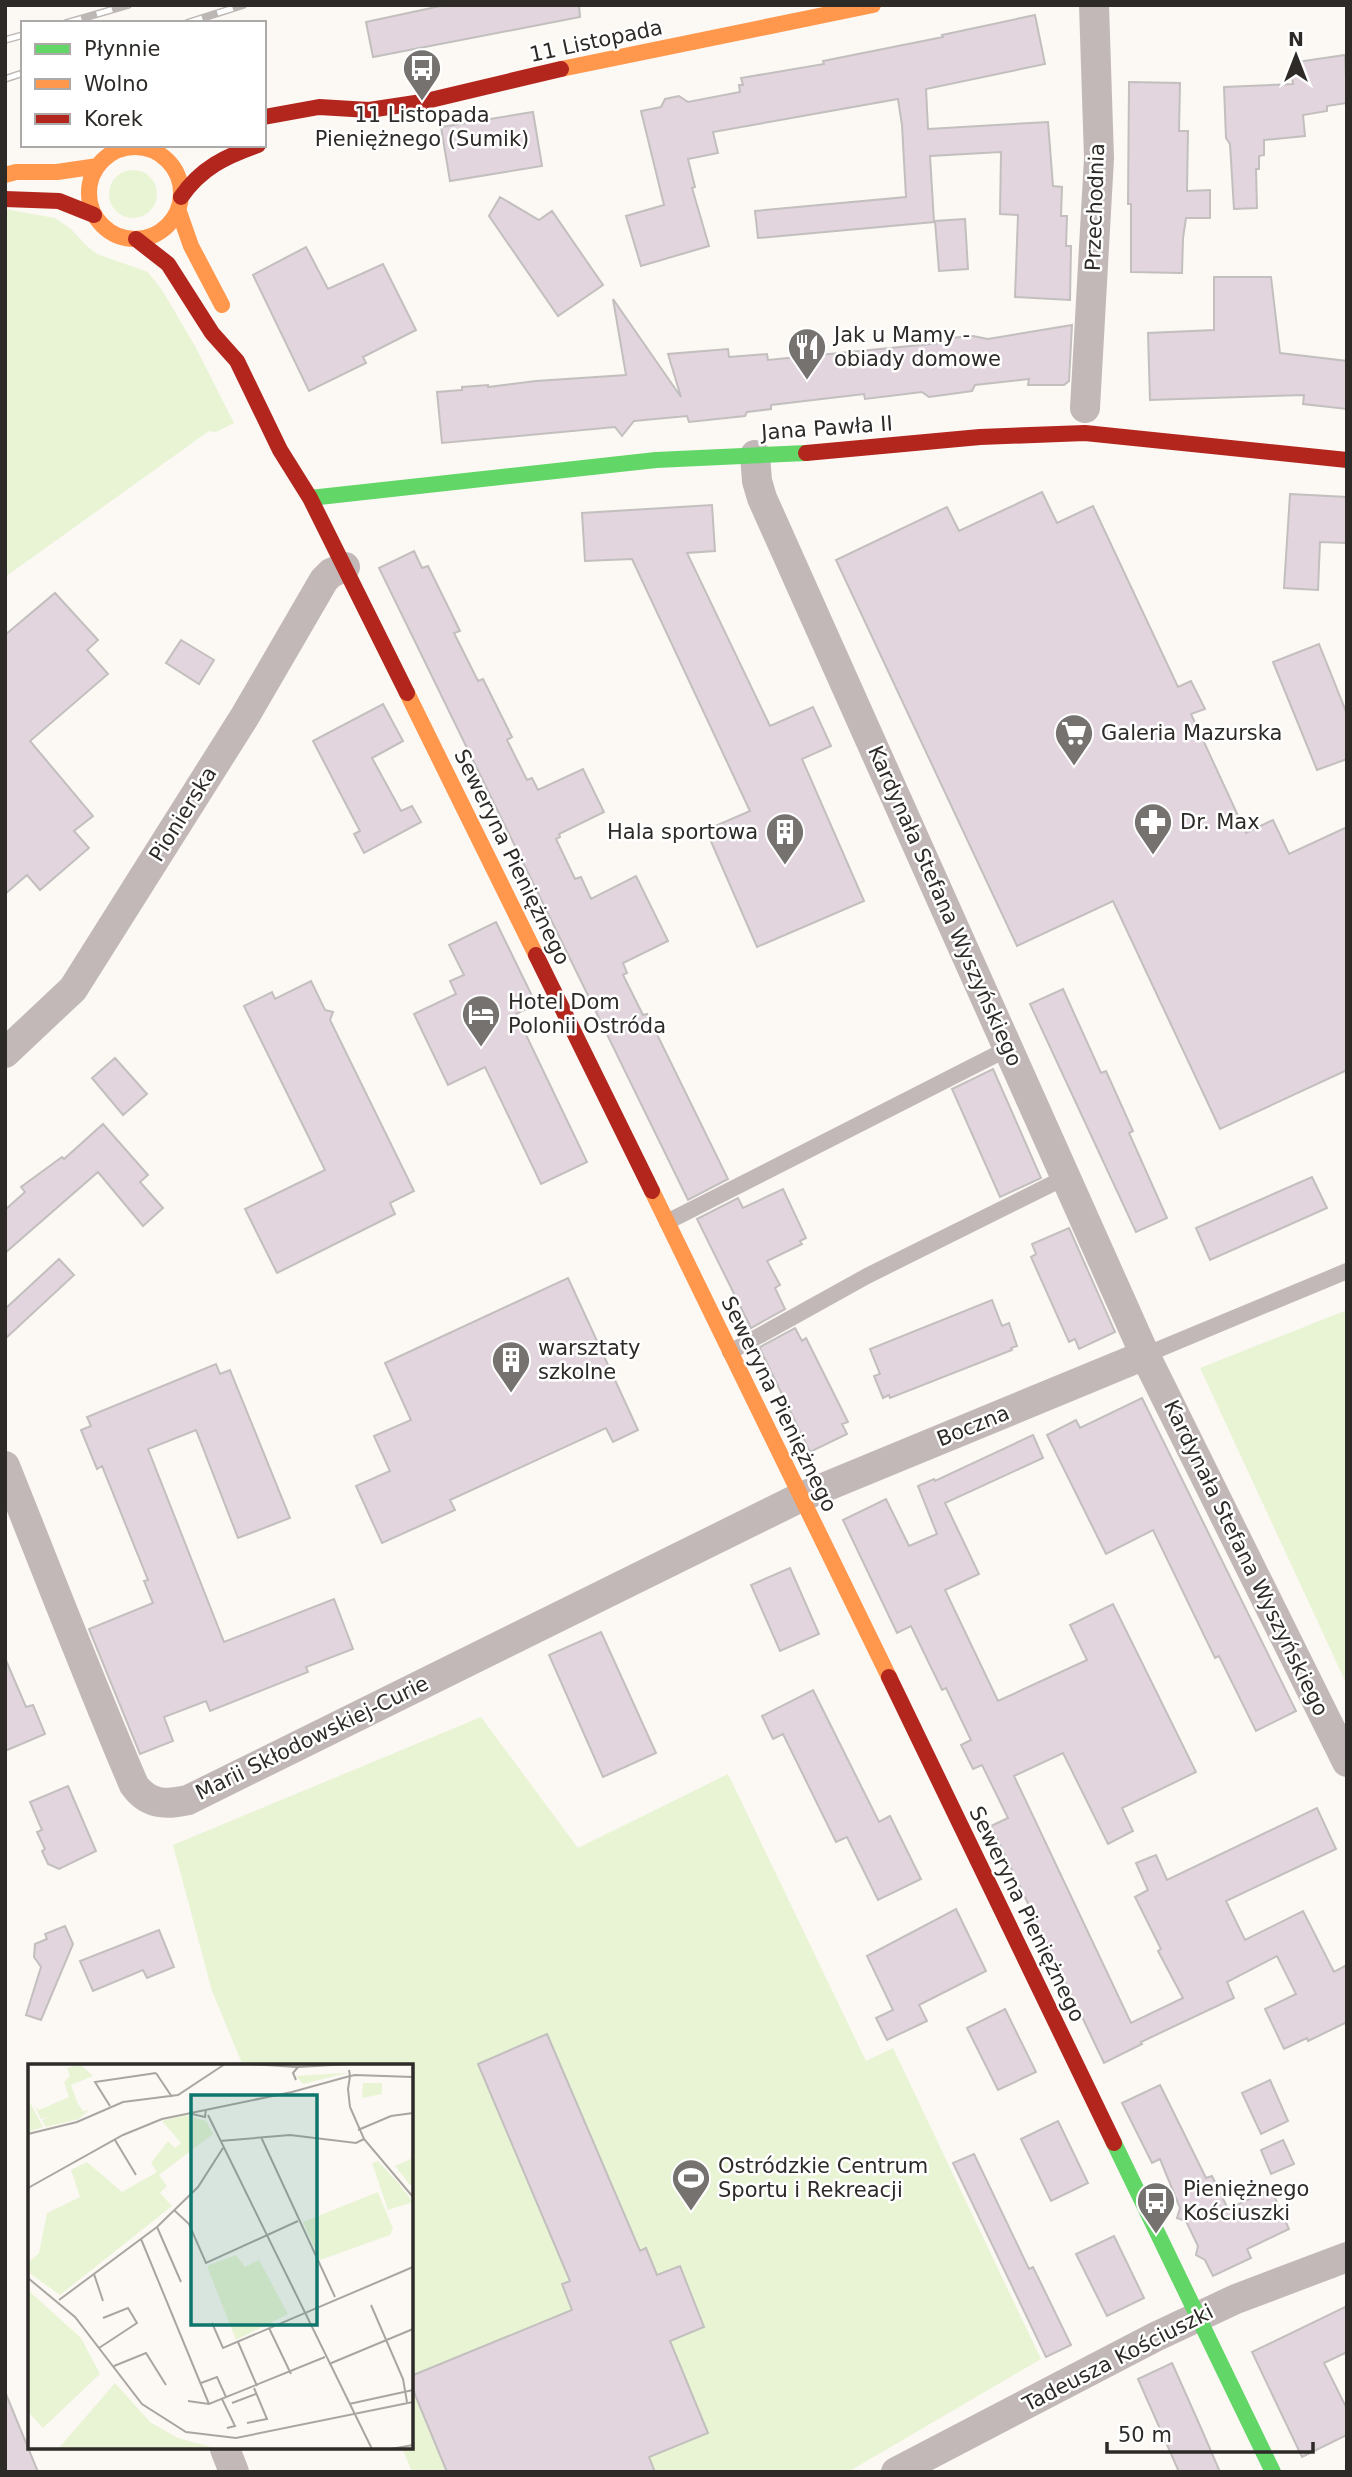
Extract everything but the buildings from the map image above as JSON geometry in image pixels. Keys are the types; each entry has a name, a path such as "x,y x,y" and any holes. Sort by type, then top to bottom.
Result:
{"street":[{"name":"11 Listopada","path":"266,117 319,107 369,110 422,102 550,71 873,5"},
{"name":"Przechodnia","path":"1085,408 1100,158 1094,5"},
{"name":"11 Listopada","path":"336,124 369,110"},
{"path":"5,199 59,201 78,206 94,215 111,233 123,238 149,237 162,231 172,221 192,179 205,167 255,147"},
{"path":"94,215 89,190 92,177 98,166 118,150 144,148 167,160 180,183 180,203"},
{"path":"156,152 174,149"},
{"path":"5,175 98,166"},
{"name":"Seweryna Pieniężnego","path":"180,203 182,226 229,321 237,360 280,450 310,498 345,567 667,1222 1273,2472"},
{"name":"Seweryna Pieniężnego","path":"136,239 168,264 212,333 237,360"},
{"name":"Jana Pawła II","path":"310,498 707,456 755,455 994,435 1085,433 1347,460"},
{"name":"Kardynała Stefana Wyszyńskiego","path":"755,455 757,481 762,498 1145,1355 1347,1762"},
{"name":"Pionierska","path":"5,1053 73,989 245,716 324,580 331,573 345,567"},
{"name":"Boczna","path":"801,1497 1145,1355"},
{"name":"Marii Skłodowskiej-Curie","path":"5,1466 61,1603 69,1633 134,1785 149,1800 171,1804 188,1800 801,1497"},
{"name":"Tadeusza Kościuszki","path":"896,2472 1155,2337 1236,2299 1347,2257"}],"lane":[{"path":"667,1222 1009,1048"},
{"path":"730,1352 867,1276 1066,1177"},
{"path":"1145,1355 1347,1271"}],"green space":[{"path":"133,170 142,171 150,177 156,185 156,203 150,211 142,217 133,218 124,217 116,211 110,203 109,194 110,185 116,177 124,171"},
{"path":"5,209 55,218 97,254 148,272 162,290 195,346 234,423 216,432 209,431 5,577"},
{"path":"1347,1310 1347,1685 1200,1368"},
{"name":"Ostródzkie Centrum Sportu i Rekreacji","path":"481,1717 578,1848 728,1774 866,2061 893,2048 1041,2359 848,2472 412,2472 403,2449 413,2449 413,2064 242,2064 212,1991 173,1845"}],"railway":[{"path":"73,21 128,5"},
{"path":"193,21 243,5"},
{"path":"5,40 21,36"},
{"path":"5,79 21,74"}],"traffic: fast":[{"path":"310,498 656,460 806,453"},
{"path":"1114,2143 1273,2472"}],"traffic: slow":[{"path":"561,69 873,5"},
{"path":"135,147 153,151 167,161 177,175 181,193 177,211 167,225 153,235 135,239 117,235 103,225 93,211 89,193 93,175 103,161 117,151 135,147"},
{"path":"5,175 98,166"},
{"path":"178,209 191,246 222,305"},
{"path":"407,693 536,955"},
{"path":"652,1191 889,1677"}],"traffic: jam":[{"path":"266,117 319,107 369,110 422,102 561,69"},
{"path":"181,197 197,178 215,164 253,147"},
{"path":"5,199 59,201 94,215"},
{"path":"136,239 168,264 212,333 237,361 280,450 310,498 407,693"},
{"path":"806,453 980,437 1085,433 1347,460"},
{"path":"536,955 652,1191"},
{"path":"889,1677 1114,2143"}],"place":[{"name":"11 Listopada Pieniężnego (Sumik)","path":"422,102"},
{"name":"Jak u Mamy - obiady domowe","path":"807,381"},
{"name":"Galeria Mazurska","path":"1074,767"},
{"name":"Dr. Max","path":"1153,856"},
{"name":"Hala sportowa","path":"785,866"},
{"name":"Hotel Dom Polonii Ostróda","path":"481,1048"},
{"name":"warsztaty szkolne","path":"511,1394"},
{"name":"Ostródzkie Centrum Sportu i Rekreacji","path":"691,2212"},
{"name":"Pieniężnego Kościuszki","path":"1156,2235"}]}
